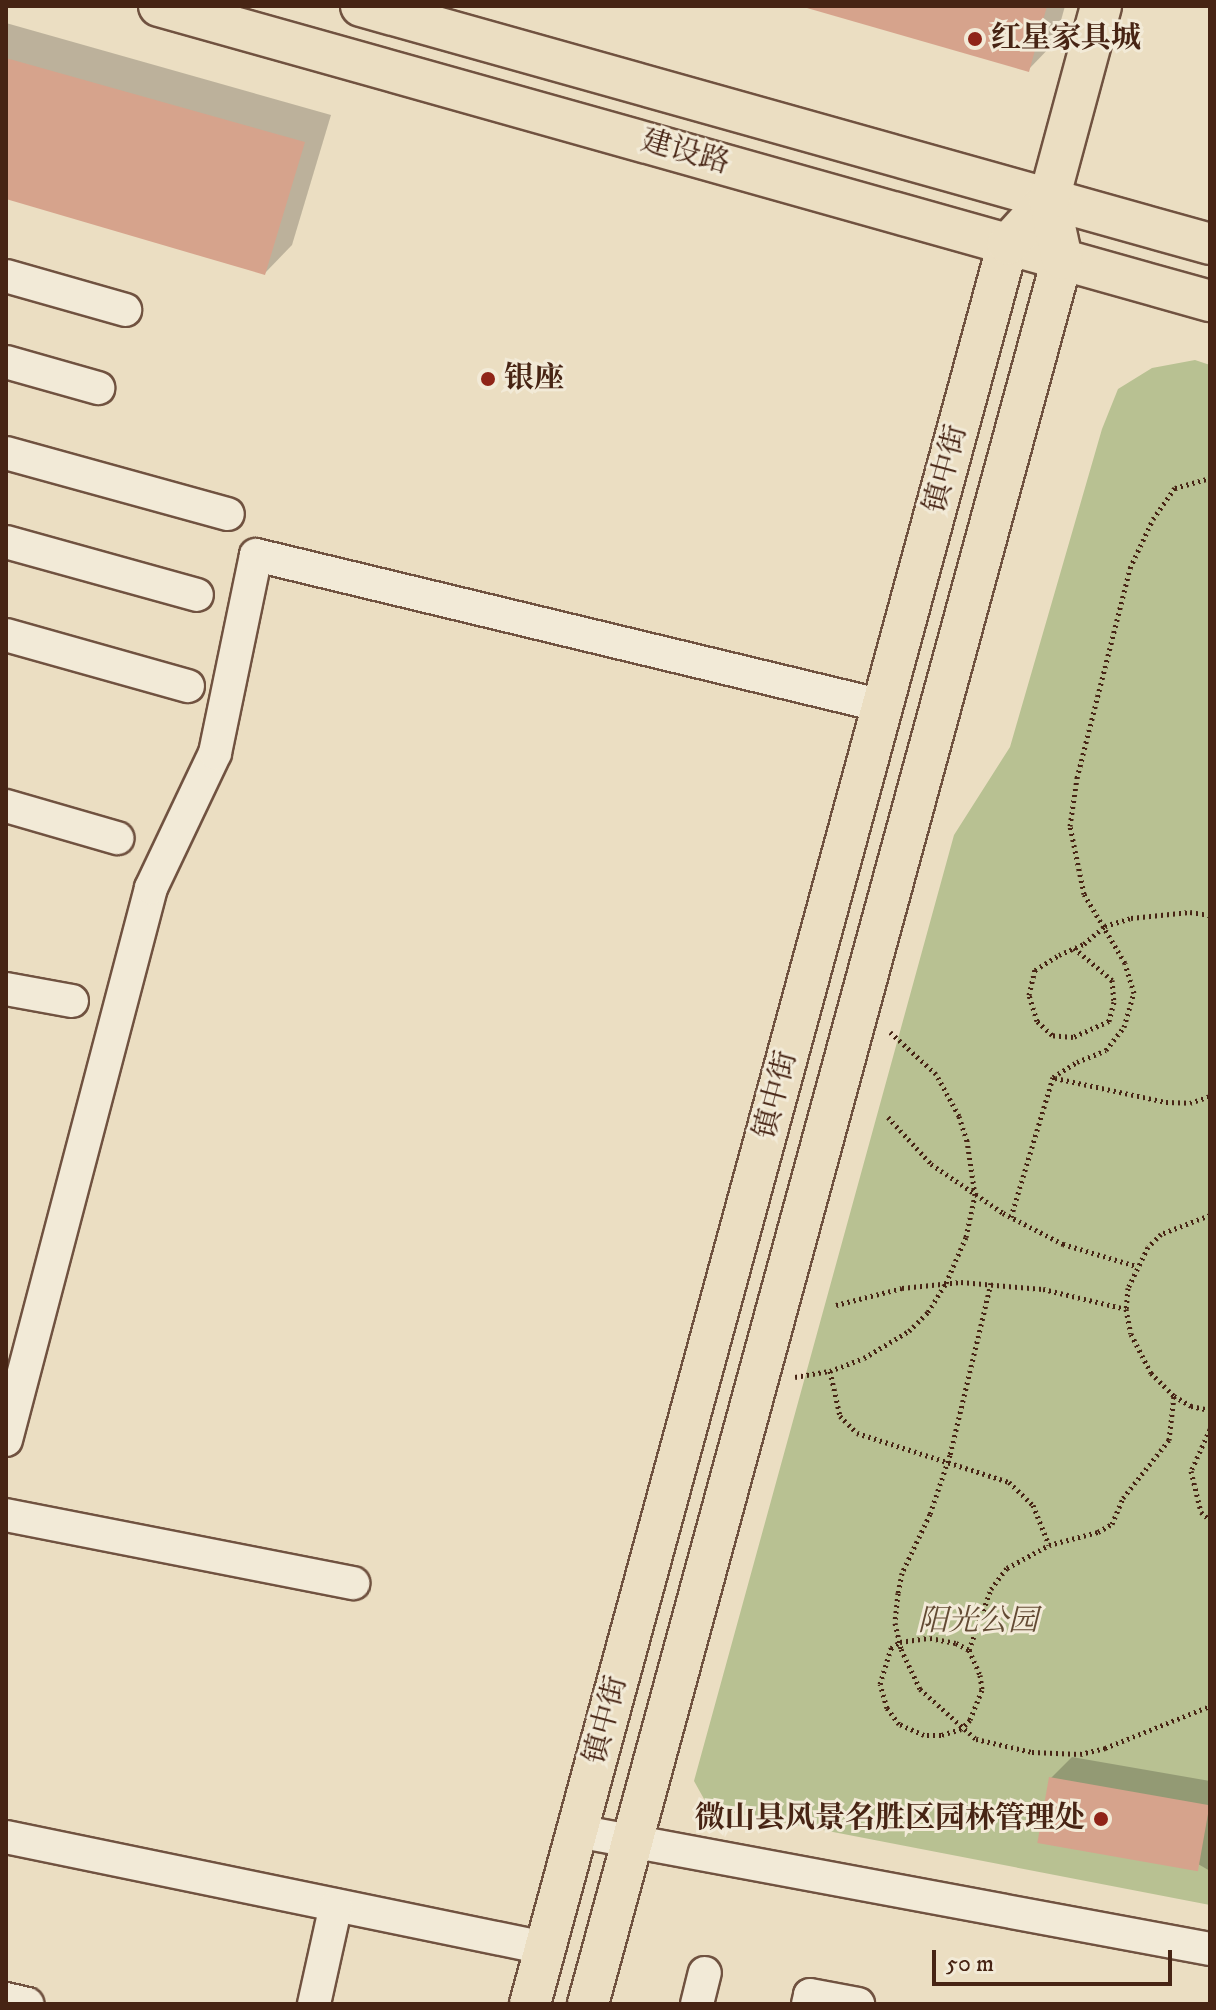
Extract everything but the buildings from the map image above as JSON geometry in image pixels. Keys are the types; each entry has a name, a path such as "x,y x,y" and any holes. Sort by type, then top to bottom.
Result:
{"main road":[{"name":"建设路","path":"159,6 214,13 1210,301"},
{"name":"建设路","path":"361,6 1210,244"},
{"name":"镇中街","path":"530,2004 1008,244 1049,199 1101,6"},
{"name":"镇中街","path":"588,2004 1062,259 1049,199"}],"street":[{"path":"6,276 125,310"},
{"path":"6,362 98,388"},
{"path":"6,453 228,514"},
{"path":"6,542 197,595"},
{"path":"6,1440 151,888 215,753 256,555 883,706"},
{"path":"6,635 188,686"},
{"path":"6,806 117,838"},
{"path":"6,989 72,1001"},
{"path":"6,1515 353,1583"},
{"path":"577,1831 1210,1949"},
{"path":"6,1837 545,1948"},
{"path":"314,2004 336,1905"},
{"path":"697,2004 705,1973"},
{"path":"808,2004 810,1995 858,2004"}],"path":[{"path":"1011,1217 1053,1077 1077,1062 1106,1050 1124,1027 1134,993 1125,963 1084,894 1078,872 1070,826 1077,778 1130,568 1153,519 1175,488 1210,478"},
{"path":"1074,948 1112,980 1114,1002 1109,1021 1073,1037 1052,1035 1037,1021 1029,995 1035,970 1105,926 1131,918 1190,912 1210,915"},
{"path":"758,1377 796,1377 830,1371 892,1344 928,1312 946,1283 966,1237 975,1195 967,1141 950,1095 936,1074 907,1046 858,1010"},
{"path":"1053,1077 1166,1102 1190,1103 1210,1096"},
{"path":"888,1117 931,1164 1011,1217 1063,1244 1136,1266"},
{"path":"1210,1215 1161,1234 1136,1266 1128,1288 1126,1309 1131,1334 1151,1373 1174,1396 1191,1406 1210,1410"},
{"path":"836,1305 902,1288 946,1283 991,1283 1080,1295 1126,1309"},
{"path":"991,1283 948,1461 930,1514 902,1573 895,1623 920,1689 961,1729 976,1739 1011,1748 1080,1754 1129,1741 1210,1706"},
{"path":"830,1371 840,1416 857,1433 1009,1482 1023,1492 1043,1524 1049,1545"},
{"path":"969,1650 980,1614 998,1578 1017,1561 1049,1545 1098,1532 1112,1524 1123,1498 1169,1440 1174,1396"},
{"path":"1210,1429 1191,1471 1201,1512 1210,1520"},
{"path":"942,1639 969,1650 975,1659 982,1690 978,1707 961,1729 924,1735 906,1730 893,1717 880,1684 886,1657 900,1642 942,1639"}],"green space":[{"name":"阳光公园","path":"1195,360 1210,365 1210,1905 709,1808 694,1781 954,835 1010,747 1102,429 1118,389 1152,368"}],"place":[{"name":"红星家具城","path":"975,39"},
{"name":"银座","path":"488,379"},
{"name":"微山县风景名胜区园林管理处","path":"1101,1819"}]}
